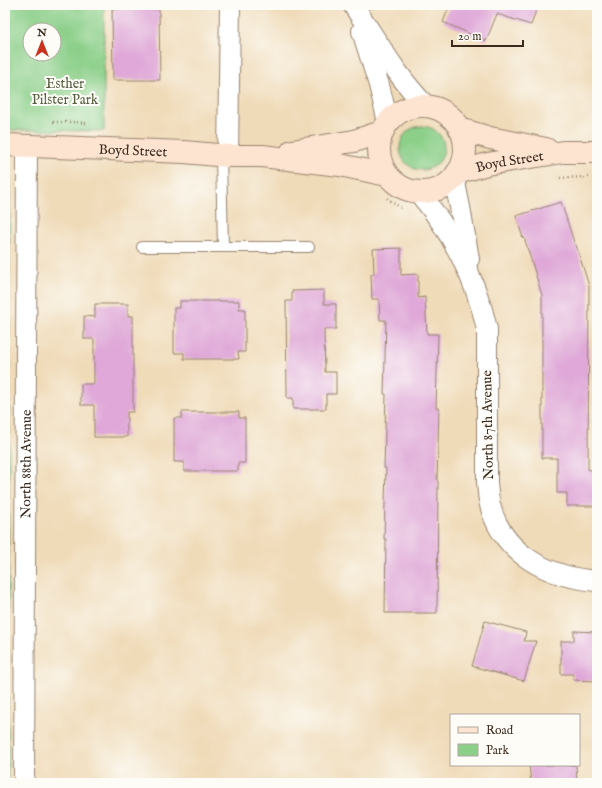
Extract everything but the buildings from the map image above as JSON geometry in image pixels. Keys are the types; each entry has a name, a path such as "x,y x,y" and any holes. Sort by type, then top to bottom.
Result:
{"street":[{"path":"224,155 230,5"},
{"path":"352,5 402,78 426,106"},
{"path":"352,5 365,38 379,85 385,127 378,148 386,185"},
{"name":"Boyd Street","path":"5,146 262,156 340,165 386,185 398,185 411,191 425,192 439,188 452,180 460,170 465,156 465,142 460,129 452,117 440,109 426,106 412,107 399,112 385,127 354,141 262,156"},
{"name":"Boyd Street","path":"460,129 512,143 563,152"},
{"name":"North 88th Avenue","path":"24,783 27,146"},
{"name":"Boyd Street","path":"455,176 487,164 563,152 597,152"},
{"name":"North 87th Avenue","path":"455,176 475,287"},
{"name":"North 87th Avenue","path":"418,192 429,205 455,244 475,287 483,309 487,329 487,483 490,504 496,522 507,540 522,556 539,566 562,575 582,580 597,581"}],"lane":[{"path":"222,247 224,155"},
{"path":"142,247 308,247"}],"path":[{"path":"559,178 589,177"},
{"path":"386,185 405,210"}],"green space":[{"name":"Esther Pilster Park","path":"5,5 104,5 104,131 5,130"},
{"path":"422,126 434,130 440,136 444,148 440,160 434,166 422,170 410,166 404,160 400,148 404,136 410,130"},
{"path":"5,163 10,163 8,783 5,783"}]}
